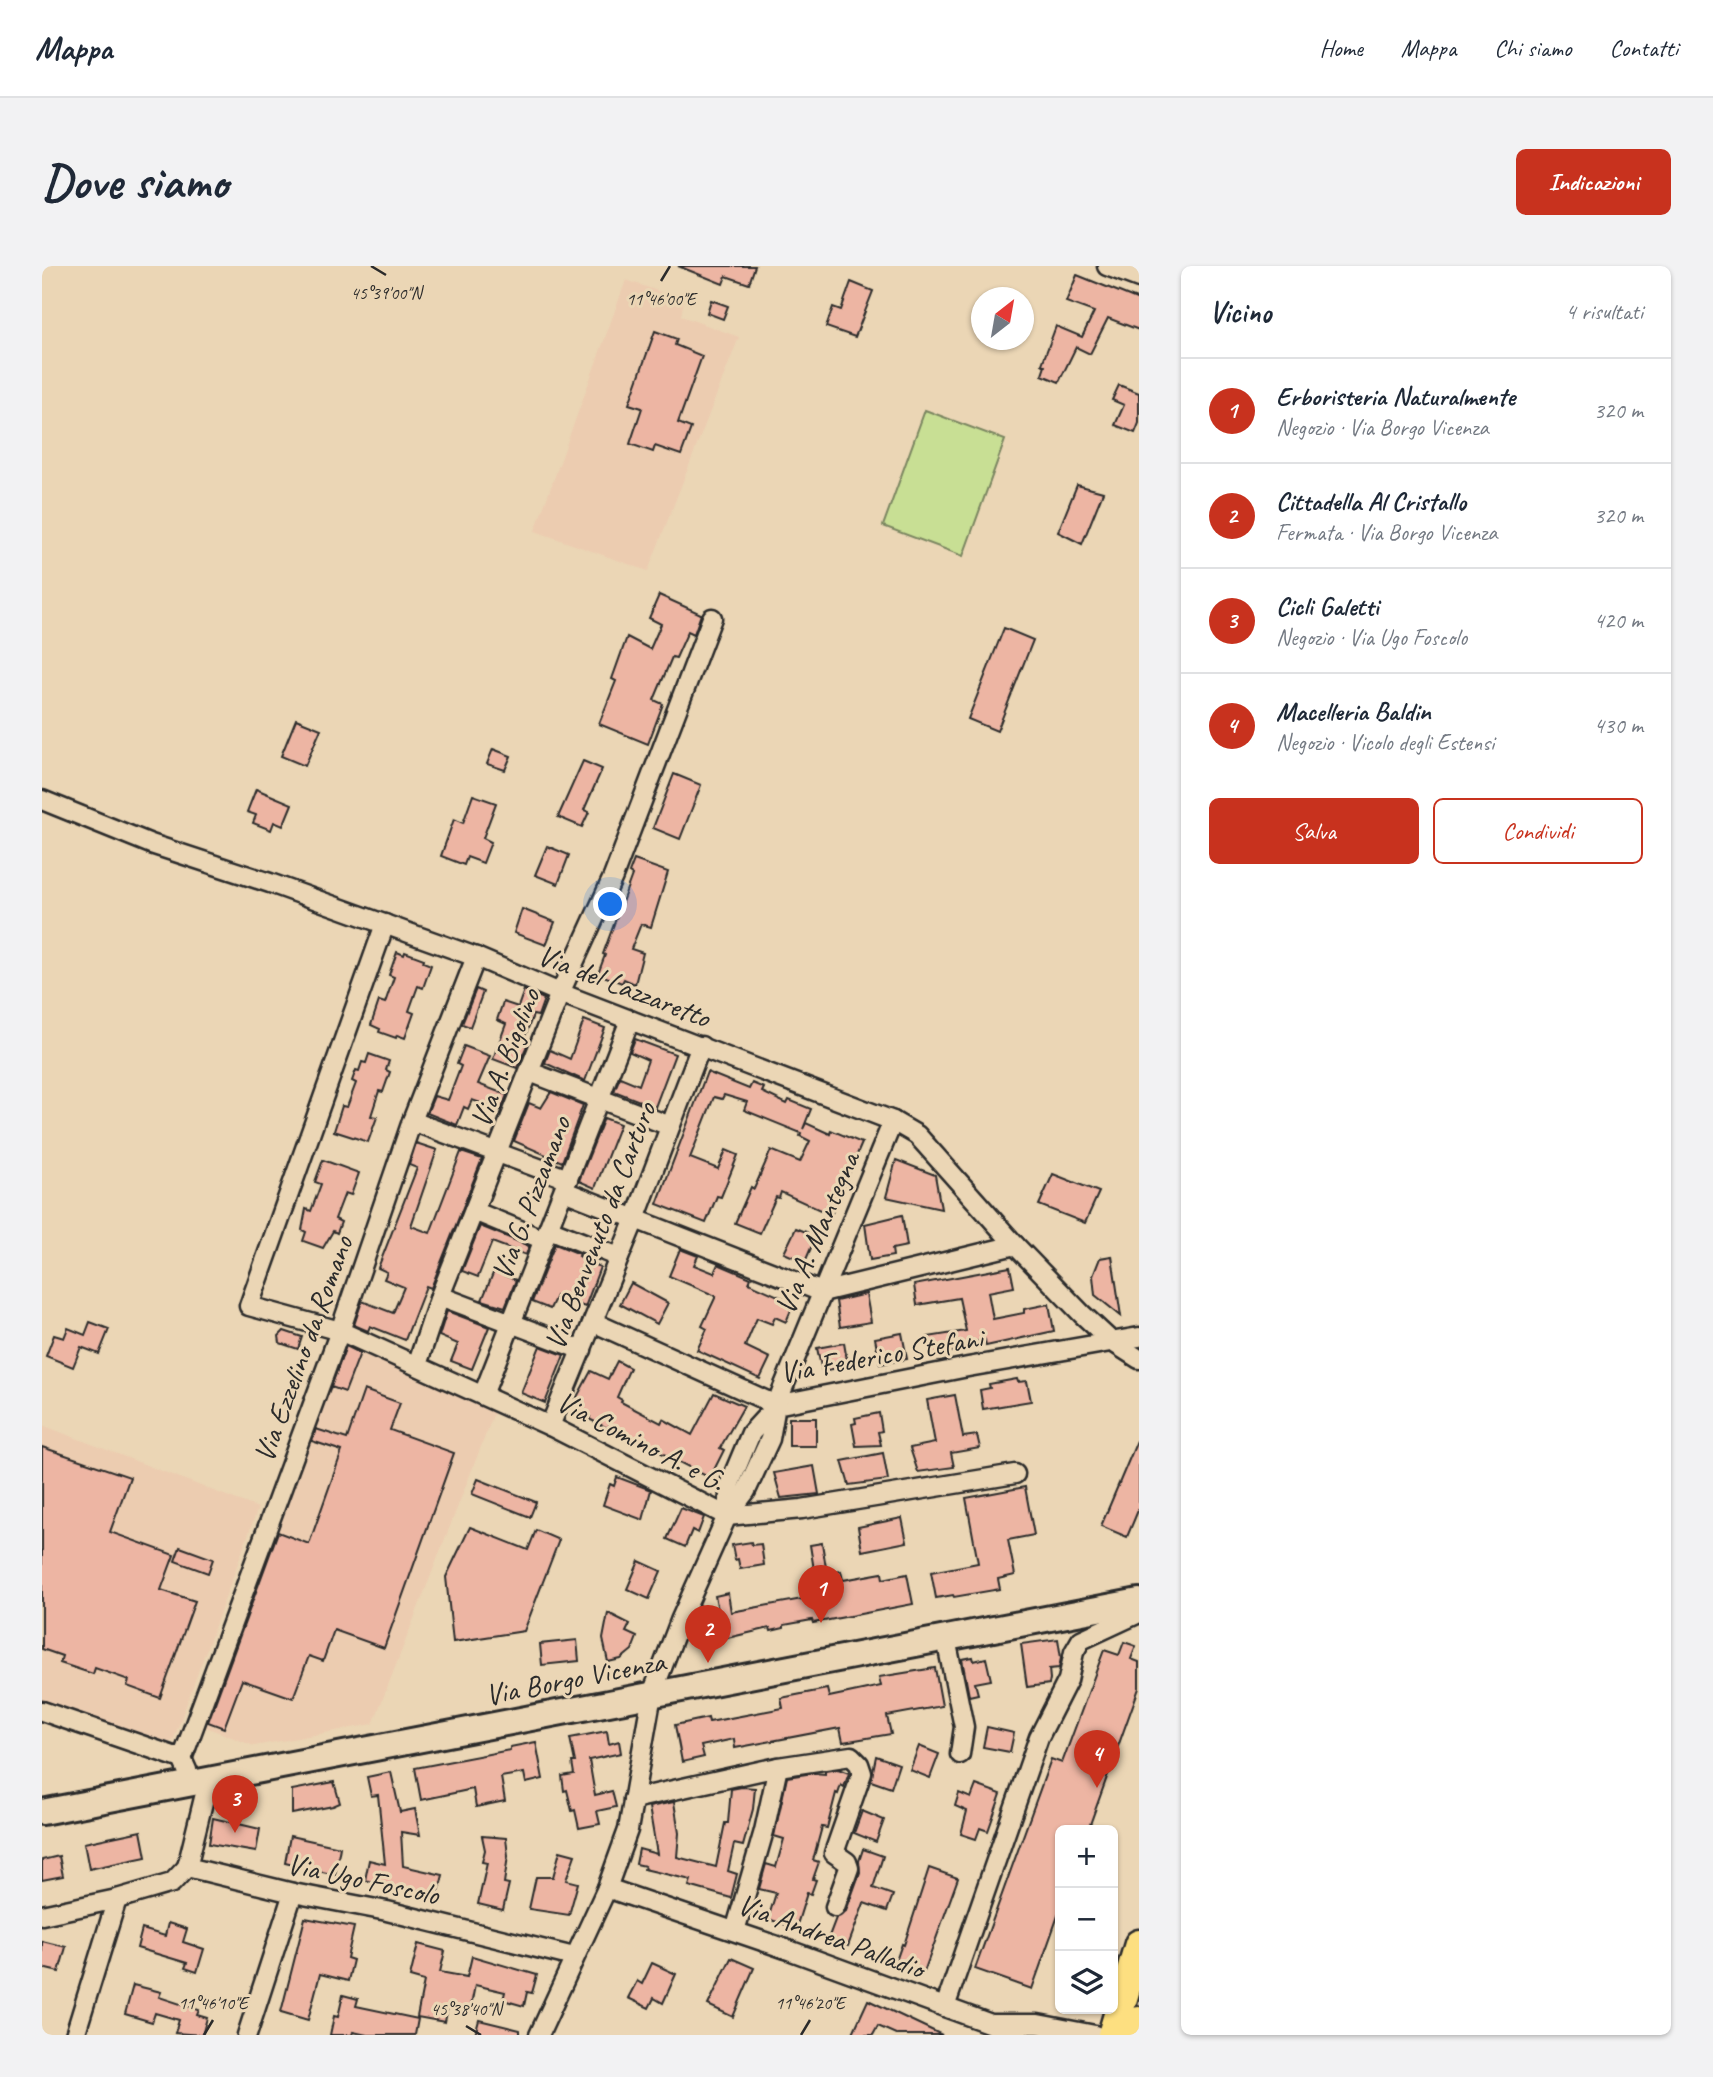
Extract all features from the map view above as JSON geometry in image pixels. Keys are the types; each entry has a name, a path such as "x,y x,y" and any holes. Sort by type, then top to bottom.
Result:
{"main road":[{"path":"1112,2035 1139,1944"},
{"path":"1123,2035 1139,1995"},
{"path":"1132,2035 1139,2021"}],"street":[{"path":"1107,266 1132,273"},
{"name":"Via A. Bigolino","path":"417,1365 440,1296 560,993 613,877 712,618"},
{"name":"Via del Lazzaretto","path":"42,800 151,844 476,957 560,993 893,1121 916,1135 1015,1245 1111,1341"},
{"name":"Via Comino A. e G.","path":"385,924 249,1306 340,1331 550,1426 727,1516 802,1509 1015,1474"},
{"name":"Via Ezzelino da Romano","path":"182,1759 340,1331 412,1121 476,957"},
{"name":"Via G. Pizzamano","path":"483,1395 630,1020"},
{"name":"Via Benvenuto da Carturo","path":"550,1426 635,1219 701,1046"},
{"path":"530,1072 670,1126"},
{"path":"412,1121 498,1153 635,1219 822,1292 1015,1245"},
{"name":"Via A. Mantegna","path":"539,2035 607,1888 628,1830 652,1694 680,1621 727,1516 746,1491 770,1439 776,1405 893,1121"},
{"path":"474,1211 619,1257"},
{"path":"440,1296 582,1350"},
{"name":"Via Federico Stefani","path":"593,1322 776,1405 1139,1337"},
{"path":"1111,1341 1139,1359"},
{"path":"945,2007 1039,1738 1068,1680 1074,1652 1081,1640 1134,1603"},
{"name":"Via Borgo Vicenza","path":"42,1812 1134,1603"},
{"path":"946,1639 964,1727 960,1754"},
{"path":"42,1711 182,1759 202,1781 204,1798 187,1867 172,1883 117,1899 42,1915"},
{"path":"633,1798 778,1767 852,1756 862,1773 835,1853 847,1862 849,1868 835,1907"},
{"path":"735,1931 764,1831 778,1767"},
{"name":"Via Ugo Foscolo","path":"187,1867 293,1893 387,1910 574,1957"},
{"name":"Via Andrea Palladio","path":"607,1888 735,1931 991,2025 1095,2035"},
{"path":"247,2035 293,1893"},
{"path":"75,2035 117,1899"}],"shaded area":[{"path":"626,280 684,300 681,316 739,337 648,571 535,531"},
{"path":"342,1340 496,1408 373,1724 254,1746 203,1726"},
{"path":"42,1425 258,1508 173,1741 157,1745 42,1705"}],"green space":[{"path":"925,410 1005,440 963,556 883,526"}],"building":[{"path":"678,266 755,266 749,284 726,276 723,284"},
{"path":"1077,275 1139,300 1139,330 1108,318 1090,354 1076,347 1059,382 1042,375 1045,366 1042,364 1056,326 1082,337 1094,312 1066,302"},
{"path":"851,282 873,291 855,337 826,327 833,307 841,310"},
{"path":"711,300 728,306 723,319 707,313"},
{"path":"655,331 677,339 675,345 702,356 678,423 691,428 681,455 655,446 653,452 630,444 642,408 629,404"},
{"path":"1119,385 1139,393 1139,423 1135,433 1115,425 1124,405 1112,400"},
{"path":"1077,485 1103,492 1082,544 1058,532"},
{"path":"659,595 701,614 694,634 688,631 676,658 672,657 654,700 663,704 648,744 599,724 616,681 612,679 627,637 650,649 661,624 649,618"},
{"path":"1004,628 1033,640 997,731 968,719"},
{"path":"296,719 321,729 305,766 281,756"},
{"path":"493,749 511,756 505,770 487,764"},
{"path":"583,761 602,769 584,810 589,812 582,827 558,817"},
{"path":"674,774 701,785 680,839 653,828"},
{"path":"256,789 292,804 283,826 274,822 271,830 253,823 256,815 247,812"},
{"path":"473,795 496,803 483,838 491,842 483,863 467,857 464,865 441,856 454,819 463,823"},
{"path":"547,846 569,855 558,884 535,875"},
{"path":"634,860 668,872 651,927 641,924 631,949 643,953 635,984 624,979 622,983 598,974 632,875 629,873"},
{"path":"522,909 555,922 546,945 514,933"},
{"path":"397,952 424,959 423,962 431,965 423,988 418,986 409,1011 414,1013 405,1038 379,1032 380,1029 371,1025 379,1001 385,1003 394,977 389,975"},
{"path":"476,989 483,992 470,1027 462,1024"},
{"path":"524,990 544,999 538,1016 533,1015 524,1039 529,1041 517,1068 493,1059 506,1024 497,1020 503,1002 518,1007"},
{"path":"584,1020 605,1028 585,1081 545,1063 550,1050 570,1059"},
{"path":"635,1039 675,1054 655,1107 614,1091 620,1077 639,1085 648,1060 630,1052"},
{"path":"464,1046 490,1056 478,1084 507,1095 501,1110 472,1100 468,1109 464,1107 457,1125 427,1113 434,1096 448,1100 461,1066 457,1064"},
{"path":"369,1054 389,1061 386,1070 390,1072 383,1092 379,1091 371,1116 377,1117 368,1142 334,1131 342,1106 347,1107 356,1083 352,1081 356,1070 359,1071 362,1062 366,1063"},
{"path":"707,1072 749,1089 752,1083 764,1088 762,1092 787,1104 789,1100 811,1109 803,1129 806,1123 830,1134 831,1130 862,1143 831,1215 781,1192 779,1198 776,1197 760,1233 735,1223 771,1150 800,1162 810,1141 800,1136 801,1133 744,1110 747,1102 724,1095 722,1099 714,1097 690,1158 718,1169 726,1150 738,1155 721,1197 717,1196 706,1223 657,1204"},
{"path":"551,1092 583,1105 562,1162 514,1141 529,1103 541,1108"},
{"path":"604,1118 620,1124 595,1188 579,1181"},
{"path":"416,1143 437,1150 411,1226 430,1233 461,1152 482,1159 431,1288 426,1286 405,1340 370,1326 368,1331 354,1325 362,1301 393,1313 404,1287 384,1279 387,1272 378,1268 417,1168 409,1165"},
{"path":"323,1160 359,1173 351,1195 345,1193 335,1219 341,1222 337,1233 333,1231 323,1248 303,1241 306,1232 302,1230 306,1209 311,1211 321,1184 315,1182"},
{"path":"896,1160 935,1175 941,1209 886,1197"},
{"path":"1053,1174 1099,1192 1085,1223 1039,1205"},
{"path":"902,1215 907,1246 892,1249 893,1256 870,1260 865,1224"},
{"path":"480,1226 529,1246 526,1255 492,1242 478,1277 462,1271"},
{"path":"796,1228 816,1236 805,1262 784,1253"},
{"path":"555,1244 580,1254 579,1256 600,1267 585,1307 556,1296 550,1309 532,1302"},
{"path":"680,1249 698,1256 694,1265 714,1273 718,1264 751,1278 749,1283 794,1303 786,1322 775,1317 772,1324 757,1318 745,1346 770,1358 760,1379 697,1350 707,1329 702,1326 716,1296 669,1276"},
{"path":"1112,1256 1121,1316 1095,1295 1093,1276 1100,1258"},
{"path":"1010,1267 1014,1287 988,1292 993,1319 1024,1313 1024,1309 1049,1304 1054,1331 986,1346 985,1340 956,1346 957,1351 932,1355 928,1337 966,1331 959,1298 917,1305 914,1285"},
{"path":"494,1271 516,1280 505,1307 482,1300"},
{"path":"631,1283 668,1303 657,1324 620,1304"},
{"path":"866,1294 871,1322 840,1327 836,1301"},
{"path":"447,1311 489,1327 472,1369 451,1361 458,1344 439,1336"},
{"path":"90,1322 109,1329 99,1354 81,1347 73,1367 46,1356 54,1335 64,1338 68,1328 85,1335"},
{"path":"284,1331 302,1337 298,1349 280,1343 279,1336"},
{"path":"902,1333 907,1359 880,1364 875,1338"},
{"path":"844,1343 848,1366 822,1371 817,1348"},
{"path":"346,1346 360,1353 345,1392 331,1387"},
{"path":"540,1346 564,1355 545,1403 521,1393"},
{"path":"617,1361 630,1368 617,1397 621,1402 661,1423 663,1419 692,1435 714,1393 744,1406 720,1448 724,1450 710,1478 609,1426 607,1428 589,1419 590,1417 574,1409 579,1399 577,1397 591,1371 608,1379"},
{"path":"1017,1379 1018,1382 1027,1381 1031,1401 983,1409 980,1390 990,1388 989,1384"},
{"path":"364,1390 400,1403 390,1430 454,1453 384,1648 334,1630 323,1661 309,1656 293,1698 242,1680 224,1728 208,1722 278,1532 309,1544 342,1451 312,1441 316,1429 347,1439"},
{"path":"955,1395 963,1437 977,1435 980,1448 951,1453 954,1467 918,1472 910,1448 935,1443 927,1400"},
{"path":"879,1413 882,1431 878,1432 881,1445 856,1446 852,1424 856,1423 855,1418"},
{"path":"789,1418 816,1418 816,1446 789,1446"},
{"path":"1139,1436 1139,1508 1127,1537 1101,1526"},
{"path":"42,1447 130,1477 110,1532 174,1555 161,1590 195,1601 160,1698 127,1686 129,1680 95,1668 93,1674 60,1663 62,1656 42,1649"},
{"path":"883,1453 888,1480 849,1485 842,1461"},
{"path":"814,1466 819,1494 781,1498 774,1473"},
{"path":"617,1477 651,1490 643,1520 603,1505 610,1484 614,1486"},
{"path":"478,1479 536,1502 530,1517 472,1494"},
{"path":"1025,1487 1034,1535 1008,1540 1015,1575 998,1579 1000,1589 936,1598 931,1572 978,1563 966,1498"},
{"path":"681,1508 704,1517 698,1533 692,1530 685,1547 667,1539"},
{"path":"902,1518 907,1542 862,1551 858,1527"},
{"path":"470,1527 528,1550 536,1530 559,1540 524,1631 453,1642 446,1577"},
{"path":"751,1542 752,1545 761,1544 764,1565 740,1569 732,1545"},
{"path":"822,1543 827,1574 841,1571 843,1580 882,1573 883,1579 907,1574 913,1604 813,1623 812,1620 784,1625 784,1628 771,1631 770,1628 706,1643 700,1613 718,1610 715,1596 728,1593 731,1612 808,1598 804,1578 815,1576 810,1545"},
{"path":"180,1547 213,1559 208,1573 175,1561"},
{"path":"639,1561 661,1571 649,1599 627,1589"},
{"path":"608,1613 630,1624 626,1632 637,1637 632,1650 621,1659 608,1662 603,1639"},
{"path":"1058,1639 1061,1658 1059,1668 1049,1669 1049,1684 1027,1687 1021,1644"},
{"path":"577,1640 579,1661 542,1665 540,1644"},
{"path":"1124,1642 1136,1646 1131,1659 1139,1662 1139,1688 1090,1825 1055,1825 1055,1924 1032,1989 975,1969 1051,1759 1062,1763 1104,1650 1119,1655"},
{"path":"973,1657 974,1661 986,1658 991,1680 975,1683 978,1694 969,1696 962,1659"},
{"path":"935,1668 942,1706 887,1716 891,1734 843,1742 840,1728 735,1748 734,1739 701,1746 704,1757 682,1762 675,1725 708,1718 709,1722 783,1708 781,1698 827,1689 829,1697 881,1686 879,1677"},
{"path":"987,1727 1014,1733 1010,1752 983,1747"},
{"path":"607,1731 609,1744 619,1741 621,1753 589,1760 595,1795 612,1791 616,1807 597,1811 600,1824 579,1828 567,1790 564,1791 562,1776 574,1774 572,1762 575,1762 570,1738"},
{"path":"536,1742 543,1779 526,1783 524,1773 501,1777 505,1801 476,1807 473,1789 421,1800 415,1768 510,1750 510,1747"},
{"path":"919,1746 939,1754 930,1778 910,1770"},
{"path":"876,1756 899,1764 891,1788 871,1781"},
{"path":"838,1769 849,1773 844,1787 841,1785 838,1794 836,1793 827,1828 822,1827 813,1860 819,1862 813,1879 816,1880 811,1894 807,1893 796,1928 768,1919 776,1893 759,1889 766,1864 776,1867 784,1839 774,1836 787,1777 825,1774 825,1771"},
{"path":"391,1772 400,1812 415,1809 420,1835 401,1832 403,1866 443,1875 438,1895 365,1880 369,1860 385,1864 378,1795 371,1796 367,1777"},
{"path":"334,1782 340,1803 292,1814 292,1790"},
{"path":"976,1785 1001,1794 988,1831 980,1828 976,1839 961,1834 967,1811 955,1806 959,1793 971,1798"},
{"path":"755,1788 753,1809 743,1846 734,1844 728,1871 737,1874 731,1898 689,1886 691,1880 644,1869 645,1866 636,1864 639,1849 657,1854 649,1807 674,1802 679,1833 677,1857 716,1867 725,1823 728,1823 731,1789"},
{"path":"862,1811 884,1820 876,1842 854,1833"},
{"path":"213,1818 260,1829 256,1852 209,1844"},
{"path":"141,1831 146,1857 89,1869 84,1843"},
{"path":"290,1836 340,1847 335,1875 285,1863"},
{"path":"482,1836 506,1838 508,1856 504,1883 509,1884 503,1910 478,1904 487,1863 482,1862 485,1850"},
{"path":"863,1849 883,1856 873,1888 893,1895 887,1911 864,1903 848,1946 828,1939 836,1918 846,1911 860,1872 859,1861"},
{"path":"560,1851 575,1855 566,1880 578,1883 569,1915 529,1909 536,1877 553,1877"},
{"path":"59,1856 63,1876 42,1880 42,1860"},
{"path":"929,1868 958,1878 924,1972 896,1961 902,1944 904,1945"},
{"path":"305,1918 354,1927 347,1958 353,1960 348,1981 320,1974 308,2020 281,2012"},
{"path":"168,1923 187,1929 183,1942 204,1949 197,1972 185,1968 187,1963 137,1948 142,1929 165,1936"},
{"path":"42,1941 66,1947 59,1972 42,1968"},
{"path":"418,1944 445,1951 440,1972 467,1977 472,1956 537,1975 532,1993 527,1992 524,2006 503,2000 505,1992 475,1985 470,2011 448,2006 445,2022 417,2017 424,1981 410,1977"},
{"path":"731,1958 754,1968 733,2017 708,2005"},
{"path":"652,1963 676,1974 663,2003 654,1998 649,2008 628,1998 637,1981 642,1984"},
{"path":"133,1985 161,1992 159,1997 199,2010 197,2015 207,2018 202,2035 175,2033 179,2020 155,2013 152,2022 125,2014"},
{"path":"343,1995 358,1999 356,2006 418,2019 415,2035 367,2035 353,2032 352,2035 330,2035"},
{"path":"868,2000 942,2035 898,2035 878,2026 873,2035 852,2035"},
{"path":"479,2020 520,2030 520,2035 475,2035"}],"place":[{"name":"Erboristeria Naturalmente","path":"821,1623"},
{"name":"Cittadella Al Cristallo","path":"708,1663"},
{"name":"Macelleria Baldin","path":"1097,1788"},
{"name":"Cicli Galetti","path":"235,1833"}]}
